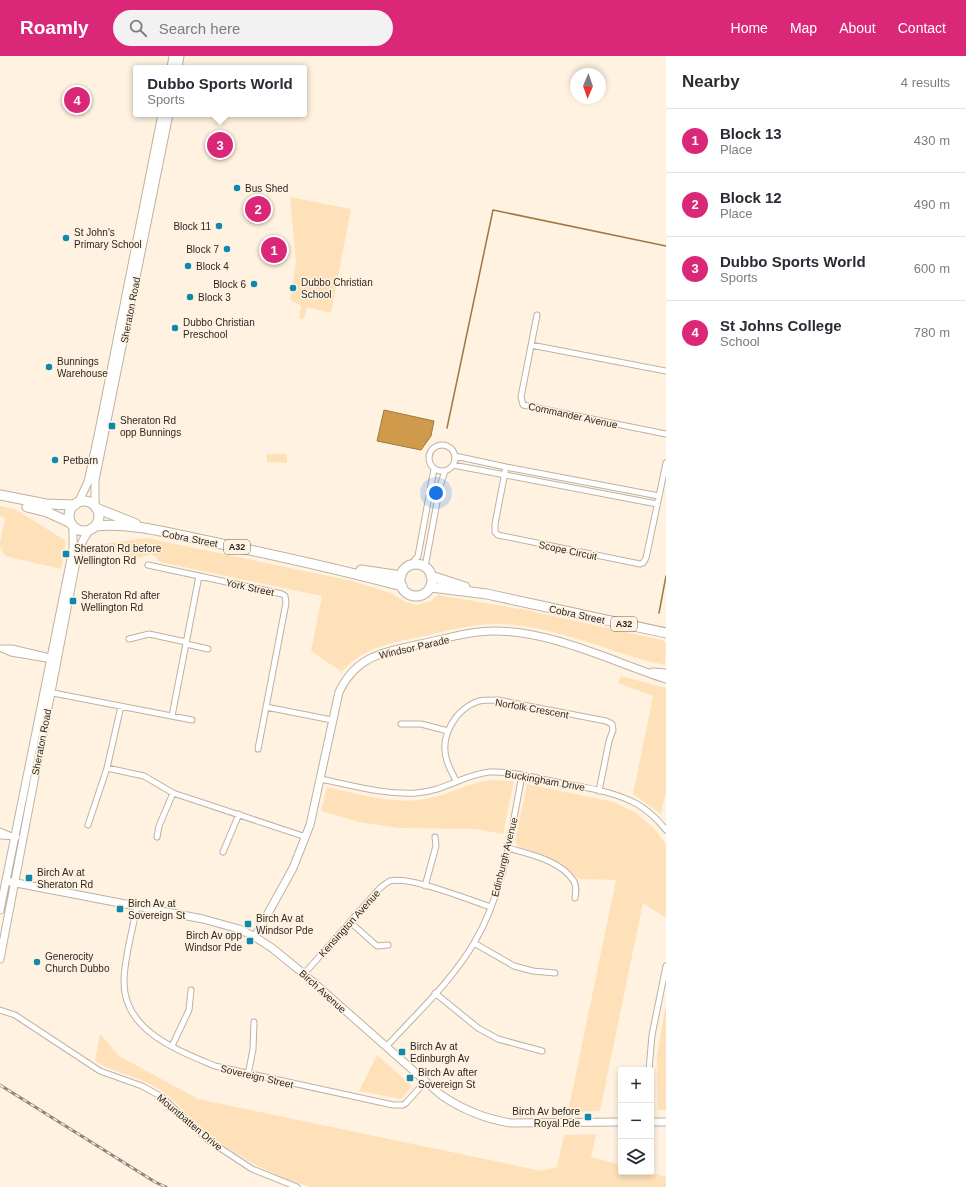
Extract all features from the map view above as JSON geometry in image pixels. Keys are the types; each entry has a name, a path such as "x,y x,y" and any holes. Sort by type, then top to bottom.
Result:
{"highway":[{"name":"A32","path":"0,494 46,504 76,504 88,502 96,507"},
{"name":"A32","path":"0,500 47,512 82,530 92,528"},
{"path":"72,524 70,513 76,504"},
{"path":"92,528 98,519 96,507"},
{"name":"Cobra Street","path":"96,507 152,530"},
{"name":"Cobra Street","path":"92,528 105,525 152,530 322,565 402,586"},
{"name":"Cobra Street","path":"322,565 401,576"},
{"path":"402,586 401,576 411,565 421,565 425,568 431,576 431,586"},
{"name":"Cobra Street","path":"431,576 487,594"},
{"name":"A32","path":"402,586 408,594 418,596 424,594 431,586"},
{"name":"Cobra Street","path":"431,586 487,594 666,633"}],"street":[{"name":"Sheraton Road","path":"96,507 95,485 102,432 161,117"},
{"name":"Sheraton Road","path":"76,504 88,482 102,432 168,117"},
{"name":"Commander Avenue","path":"537,315 521,397 523,405 666,434"},
{"path":"531,345 666,371"},
{"path":"411,565 418,556 434,469 428,460 430,453 435,447 445,446 451,449 454,456 453,465 445,471 440,486 425,568"},
{"path":"454,456 658,500"},
{"path":"658,500 666,463"},
{"path":"453,465 505,476 658,500"},
{"name":"Scope Circuit","path":"506,467 495,524 495,532 498,535 636,564 643,563 646,558 658,500"},
{"path":"434,469 445,471"},
{"name":"Sheraton Road","path":"0,958 73,549 72,524"},
{"name":"Sheraton Road","path":"53,659 77,556 83,540 92,528"},
{"path":"148,565 199,576 172,716"},
{"name":"York Street","path":"199,576 286,596 286,603 258,749"},
{"name":"Windsor Parade","path":"255,937 292,868 306,837 315,808 336,702 345,680 362,662 386,652 475,633 507,632 544,638 580,648 640,671 666,679"},
{"path":"129,639 149,634 208,649"},
{"path":"0,648 11,653 53,659"},
{"name":"Windsor Parade","path":"640,671 666,673"},
{"name":"Sheraton Road","path":"0,910 14,837 47,692"},
{"path":"47,692 192,720"},
{"name":"Norfolk Crescent","path":"456,781 447,760 446,746 448,731 459,714 468,706 486,701 498,700 606,720 612,724 613,730 609,741 599,790"},
{"path":"88,825 107,768 121,706"},
{"path":"266,707 332,720"},
{"path":"401,724 421,724 448,731"},
{"path":"107,768 144,776 173,793 306,837"},
{"name":"Buckingham Drive","path":"320,779 402,794 432,790 456,781 489,772 522,775 599,790 637,804 653,816 666,830"},
{"name":"Edinburgh Avenue","path":"386,1047 463,960 474,942 491,907 502,875 522,775"},
{"path":"157,837 159,826 173,793"},
{"path":"223,852 239,814"},
{"path":"0,831 14,837"},
{"path":"0,836 22,838"},
{"path":"425,886 436,846 435,838"},
{"path":"508,848 546,861 566,872 574,880 576,889 575,898"},
{"name":"Birch Avenue","path":"6,880 215,922 238,929 255,937 272,948 304,974 425,1082 453,1104 467,1111 496,1121 526,1124 618,1122"},
{"name":"Kensington Avenue","path":"304,974 380,888 389,882 402,881 425,886 491,907"},
{"name":"Sovereign Street","path":"138,906 124,982 125,997 131,1012 140,1024 152,1035 215,1066 248,1075 399,1105 403,1105 410,1099 425,1082"},
{"path":"350,922 377,946 388,945"},
{"path":"474,942 514,966 555,973"},
{"path":"649,1067 652,1035 666,968"},
{"path":"172,1046 189,1010 191,990"},
{"path":"435,993 478,1028 498,1039 542,1051"},
{"name":"Mountbatten Drive","path":"0,1010 15,1015 100,1071 142,1086 162,1097 208,1140 229,1155 252,1169 297,1187"},
{"path":"248,1075 253,1049 254,1022"},
{"path":"654,1122 666,1122"}],"shaded area":[{"path":"290,197 351,209 331,313 307,307 304,319 299,318 301,306 290,300 296,262"},
{"path":"384,410 434,421 431,436 421,450 377,441"},
{"path":"267,454 287,454 287,463 267,462"},
{"path":"0,506 15,509 66,541 61,569 5,556 0,547 5,518 0,516"},
{"path":"147,538 352,581 391,593 405,602 417,605 431,601 438,595 526,610 662,640 666,643 665,665 541,629 487,624 456,629 384,645 357,658 342,672 311,651 322,596 160,562 156,557 150,554 140,558 88,546"},
{"path":"621,676 666,688 666,791 661,814 633,794 653,696 618,683"},
{"path":"494,780 514,781 503,834 476,829 398,828 359,822 321,811 327,787 365,796 404,801 430,798 477,783"},
{"path":"527,784 614,802 634,812 653,827 666,844 666,918 643,903 600,1111 568,1112 616,880 579,879 555,860 518,846 515,842"},
{"path":"666,1003 666,1110 658,1110 657,1055"},
{"path":"100,1034 119,1056 198,1099 542,1171 557,1167 564,1135 596,1134 591,1157 618,1164 618,1175 654,1175 654,1174 666,1177 666,1187 311,1187 281,1177 253,1164 214,1138 159,1089 95,1061"},
{"path":"377,1055 412,1086 401,1099 359,1091"}],"waterway":[{"path":"447,428 493,210 666,246"},
{"path":"659,613 666,576"}],"railway":[{"path":"0,1085 155,1182 166,1187"}],"place":[{"name":"St Johns College","path":"77,100"},
{"name":"Dubbo Sports World","path":"220,145"},
{"name":"Bus Shed","path":"237,188"},
{"name":"Block 12","path":"258,209"},
{"name":"Block 11","path":"219,226"},
{"name":"St John's Primary School","path":"66,238"},
{"name":"Block 7","path":"227,249"},
{"name":"Block 13","path":"274,250"},
{"name":"Block 4","path":"188,266"},
{"name":"Block 6","path":"254,284"},
{"name":"Dubbo Christian School","path":"293,288"},
{"name":"Block 3","path":"190,297"},
{"name":"Dubbo Christian Preschool","path":"175,328"},
{"name":"Bunnings Warehouse","path":"49,367"},
{"name":"Sheraton Rd opp Bunnings","path":"112,426"},
{"name":"Petbarn","path":"55,460"},
{"name":"Sheraton Rd before Wellington Rd","path":"66,554"},
{"name":"Sheraton Rd after Wellington Rd","path":"73,601"},
{"name":"Birch Av at Sheraton Rd","path":"29,878"},
{"name":"Birch Av at Sovereign St","path":"120,909"},
{"name":"Birch Av at Windsor Pde","path":"248,924"},
{"name":"Birch Av opp Windsor Pde","path":"250,941"},
{"name":"Generocity Church Dubbo","path":"37,962"},
{"name":"Birch Av at Edinburgh Av","path":"402,1052"},
{"name":"Birch Av after Sovereign St","path":"410,1078"},
{"name":"Birch Av before Royal Pde","path":"588,1117"}]}
